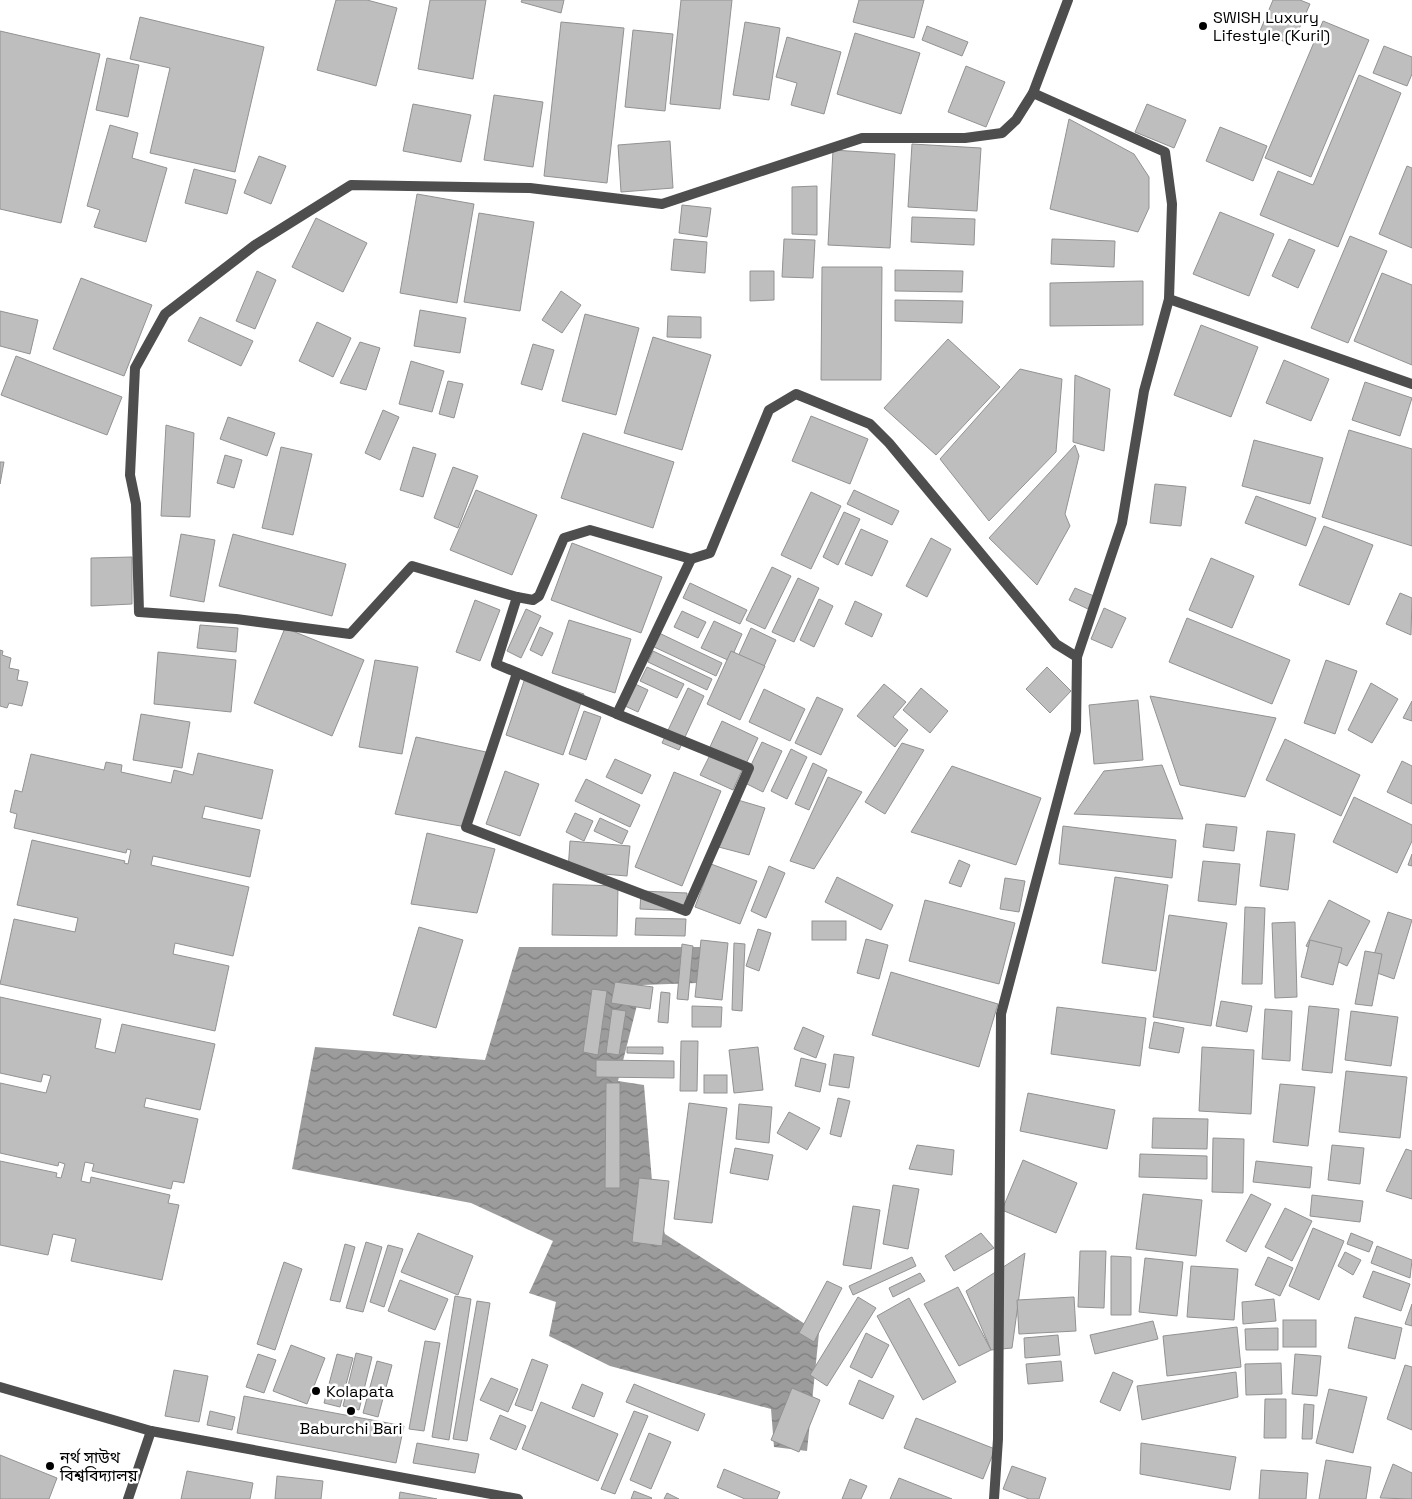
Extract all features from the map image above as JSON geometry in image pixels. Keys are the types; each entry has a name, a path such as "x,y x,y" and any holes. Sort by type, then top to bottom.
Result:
{"street":[{"path":"1068,0 1033,93 1016,120 1002,133 965,138 862,138 662,204 530,188 351,184 255,246 165,314 135,368 130,475 136,504 139,612 236,619 350,634 412,566 533,600 539,596 564,538 590,530 691,559 710,554 769,410 796,394 870,424 889,442 1056,644 1077,656"},
{"path":"994,1499 998,1439 1001,1014 1076,731 1077,656 1122,523 1144,391 1169,299 1172,204 1165,152 1033,93"},
{"path":"1169,299 1412,384"},
{"path":"617,714 691,559"},
{"path":"517,597 496,664 749,768 686,911 466,827 517,673"},
{"path":"0,1387 151,1431 518,1499"},
{"path":"128,1499 151,1431"}],"water":[{"path":"519,947 724,947 724,982 642,985 618,1081 644,1085 653,1193 665,1234 819,1333 807,1451 774,1447 771,1409 610,1366 549,1336 556,1302 529,1293 553,1241 471,1203 292,1169 315,1047 485,1060"}],"building":[{"path":"336,0 367,0 397,8 376,86 317,70"},
{"path":"430,0 486,0 473,79 418,69"},
{"path":"522,0 564,0 561,13 521,2"},
{"path":"681,0 732,0 720,109 670,104"},
{"path":"859,0 924,0 914,38 853,22"},
{"path":"1273,0 1300,0 1310,4 1292,45 1260,31"},
{"path":"140,17 264,47 235,172 150,153 170,68 130,59"},
{"path":"1323,21 1369,40 1311,177 1265,158"},
{"path":"561,22 624,28 607,183 544,176"},
{"path":"745,22 780,28 769,100 733,95"},
{"path":"927,26 968,42 962,56 922,40"},
{"path":"633,30 673,34 665,111 625,107"},
{"path":"0,31 100,54 61,223 0,209"},
{"path":"855,33 920,53 901,114 837,94"},
{"path":"787,37 841,52 824,114 791,105 797,83 776,77"},
{"path":"1384,46 1412,57 1412,74 1407,86 1373,73"},
{"path":"107,58 139,65 128,117 96,110"},
{"path":"966,66 1005,82 986,127 948,112"},
{"path":"1359,75 1401,93 1338,247 1260,215 1278,171 1313,185"},
{"path":"494,95 543,102 533,167 484,160"},
{"path":"413,104 471,115 461,162 403,151"},
{"path":"1147,104 1186,120 1174,148 1135,132"},
{"path":"1069,119 1134,154 1149,177 1149,208 1138,232 1050,209"},
{"path":"110,125 138,133 132,158 167,168 146,242 94,227 100,210 87,206"},
{"path":"1220,127 1267,146 1253,181 1206,161"},
{"path":"670,141 673,188 621,192 618,145"},
{"path":"912,144 981,148 977,211 908,207"},
{"path":"833,150 895,154 890,248 828,245"},
{"path":"259,156 286,166 271,204 244,193"},
{"path":"1407,166 1412,168 1412,248 1379,234"},
{"path":"194,169 236,180 227,214 185,203"},
{"path":"817,186 817,235 792,234 792,187"},
{"path":"417,194 474,204 457,303 400,293"},
{"path":"682,205 711,208 707,237 679,233"},
{"path":"1220,212 1274,234 1249,296 1193,274"},
{"path":"479,213 534,222 520,311 464,302"},
{"path":"912,217 975,219 974,245 911,242"},
{"path":"316,218 367,243 343,292 292,267"},
{"path":"1350,236 1387,251 1348,343 1311,328"},
{"path":"674,239 707,242 705,273 671,270"},
{"path":"784,239 815,240 813,278 782,277"},
{"path":"1052,239 1115,241 1114,267 1051,264"},
{"path":"1289,239 1315,250 1298,288 1272,276"},
{"path":"822,267 882,267 881,380 821,380"},
{"path":"895,270 963,271 962,292 895,291"},
{"path":"257,271 276,280 255,329 236,321"},
{"path":"750,271 774,271 774,300 750,301"},
{"path":"1382,273 1412,285 1412,365 1354,341"},
{"path":"81,278 152,305 124,376 53,349"},
{"path":"1143,281 1143,325 1050,326 1050,283"},
{"path":"561,291 581,305 562,333 542,320"},
{"path":"895,300 963,301 962,323 895,321"},
{"path":"420,310 466,318 460,353 414,346"},
{"path":"0,311 38,320 30,354 0,346"},
{"path":"585,314 639,328 616,415 562,401"},
{"path":"668,316 701,317 701,338 667,337"},
{"path":"200,317 253,341 241,366 188,341"},
{"path":"317,322 351,338 333,377 299,361"},
{"path":"1201,325 1258,347 1231,417 1174,395"},
{"path":"653,337 711,355 682,450 624,433"},
{"path":"948,339 1000,387 936,455 884,408"},
{"path":"360,342 380,348 366,390 340,383"},
{"path":"533,344 554,350 542,390 521,384"},
{"path":"16,356 122,397 107,435 1,395"},
{"path":"1284,360 1329,379 1311,421 1266,403"},
{"path":"411,361 444,371 432,412 399,404"},
{"path":"1020,369 1062,379 1056,452 989,521 940,459"},
{"path":"1075,375 1110,389 1104,451 1073,442"},
{"path":"448,381 463,384 454,418 439,414"},
{"path":"1365,382 1412,398 1400,436 1352,420"},
{"path":"383,410 399,417 380,460 365,453"},
{"path":"811,416 868,439 850,484 792,461"},
{"path":"228,417 275,433 267,456 220,439"},
{"path":"166,425 194,433 190,517 161,516"},
{"path":"1349,430 1412,449 1412,546 1322,517"},
{"path":"583,433 674,462 653,528 561,498"},
{"path":"1254,440 1323,458 1310,504 1242,486"},
{"path":"1075,445 1079,456 1065,514 1070,526 1037,585 989,538"},
{"path":"281,447 312,454 293,535 262,528"},
{"path":"413,447 436,454 423,497 400,490"},
{"path":"225,455 242,460 234,488 217,483"},
{"path":"0,462 4,462 0,484"},
{"path":"453,467 478,476 458,528 434,518"},
{"path":"1155,484 1186,487 1181,526 1150,523"},
{"path":"476,490 537,515 512,575 450,550"},
{"path":"854,490 899,511 892,525 847,504"},
{"path":"811,492 841,506 811,569 781,555"},
{"path":"1256,496 1316,518 1306,546 1245,523"},
{"path":"844,512 860,519 838,565 823,557"},
{"path":"1324,526 1373,545 1349,605 1299,585"},
{"path":"861,529 888,541 872,576 845,564"},
{"path":"181,534 215,540 204,602 170,596"},
{"path":"233,534 346,564 332,616 219,586"},
{"path":"931,538 951,549 927,597 906,586"},
{"path":"572,543 662,577 641,633 551,600"},
{"path":"132,557 132,604 91,606 91,558"},
{"path":"1211,558 1254,576 1232,628 1189,610"},
{"path":"772,567 791,576 765,629 746,620"},
{"path":"798,578 819,588 794,642 772,632"},
{"path":"690,583 747,610 740,624 683,598"},
{"path":"1075,588 1094,596 1088,609 1069,600"},
{"path":"1400,593 1412,598 1411,635 1386,624"},
{"path":"819,599 833,606 814,647 800,640"},
{"path":"475,600 500,610 480,661 456,652"},
{"path":"855,601 882,614 872,637 845,624"},
{"path":"1104,608 1126,618 1112,648 1091,639"},
{"path":"526,609 541,616 521,658 507,651"},
{"path":"682,611 706,622 698,638 674,627"},
{"path":"1187,618 1290,660 1272,704 1169,662"},
{"path":"569,620 631,639 615,693 552,673"},
{"path":"714,621 742,634 730,661 701,648"},
{"path":"200,625 238,628 236,652 197,648"},
{"path":"540,627 553,633 542,656 530,650"},
{"path":"285,628 364,660 332,736 254,703"},
{"path":"751,628 776,640 752,693 727,681"},
{"path":"659,633 722,663 716,676 652,646"},
{"path":"0,650 3,651 2,655 11,658 9,668 19,670 17,680 28,682 22,706 9,703 7,708 0,706"},
{"path":"653,651 712,679 707,690 648,662"},
{"path":"731,651 765,666 740,720 707,704"},
{"path":"158,652 236,660 231,712 154,704"},
{"path":"375,660 418,667 402,754 359,747"},
{"path":"1326,660 1357,671 1335,734 1304,723"},
{"path":"647,667 684,684 677,698 640,681"},
{"path":"1047,667 1071,691 1050,713 1026,689"},
{"path":"526,675 584,694 563,755 506,735"},
{"path":"1371,683 1398,699 1372,743 1348,730"},
{"path":"635,684 648,690 638,712 625,706"},
{"path":"884,684 906,702 893,717 908,730 895,747 857,716"},
{"path":"688,688 704,696 679,750 662,743"},
{"path":"921,688 948,711 930,733 903,710"},
{"path":"764,689 805,709 790,741 749,722"},
{"path":"1150,696 1276,718 1245,797 1180,785"},
{"path":"817,697 843,709 821,755 795,743"},
{"path":"1138,700 1143,760 1094,764 1089,705"},
{"path":"1412,701 1412,721 1403,718"},
{"path":"584,711 601,717 586,760 569,754"},
{"path":"141,714 190,722 182,768 133,760"},
{"path":"722,721 758,738 745,766 709,749"},
{"path":"416,737 486,752 466,827 395,814"},
{"path":"1285,739 1360,775 1341,816 1266,780"},
{"path":"762,742 782,751 763,792 743,782"},
{"path":"902,743 924,750 885,814 865,802"},
{"path":"791,749 807,757 787,799 771,791"},
{"path":"198,753 273,770 262,819 205,806 202,818 260,830 250,877 153,856 151,865 249,887 233,956 175,943 173,954 229,966 215,1031 0,984 14,919 75,932 78,918 17,905 32,840 125,861 124,863 128,864 131,850 127,849 126,853 14,828 17,814 10,812 15,790 22,792 31,754 104,770 106,762 122,765 121,772 171,783 174,770 193,775"},
{"path":"710,755 742,770 733,790 700,775"},
{"path":"615,759 651,775 642,794 606,777"},
{"path":"1402,761 1412,766 1412,804 1387,792"},
{"path":"813,763 827,770 809,810 795,804"},
{"path":"1162,765 1183,819 1074,814 1104,771"},
{"path":"952,766 1041,798 1016,865 911,832"},
{"path":"505,771 539,784 520,836 486,824"},
{"path":"674,772 721,791 682,886 635,867"},
{"path":"828,777 862,792 814,869 790,861"},
{"path":"586,779 640,805 630,827 575,801"},
{"path":"1354,797 1412,825 1412,841 1397,873 1333,842"},
{"path":"731,798 765,808 749,855 711,845"},
{"path":"575,813 593,821 584,841 566,832"},
{"path":"600,818 628,831 622,844 594,831"},
{"path":"1206,824 1237,827 1234,851 1203,847"},
{"path":"1063,826 1176,840 1172,878 1059,864"},
{"path":"1267,831 1295,834 1288,890 1260,886"},
{"path":"427,833 495,849 477,913 411,904"},
{"path":"570,841 630,846 627,876 568,871"},
{"path":"1412,854 1412,866 1408,865"},
{"path":"959,860 970,865 961,887 949,883"},
{"path":"1203,861 1240,864 1236,905 1198,901"},
{"path":"711,864 757,881 740,924 695,907"},
{"path":"769,866 785,873 766,918 751,911"},
{"path":"837,877 893,905 881,930 825,902"},
{"path":"1115,877 1168,885 1156,971 1102,963"},
{"path":"1005,878 1025,881 1019,912 1000,909"},
{"path":"553,884 618,886 617,936 552,935"},
{"path":"641,891 687,893 686,911 640,909"},
{"path":"925,900 1015,923 999,984 909,961"},
{"path":"1329,900 1370,921 1347,966 1306,946"},
{"path":"1245,907 1265,908 1262,984 1242,984"},
{"path":"1388,912 1412,920 1394,979 1369,970"},
{"path":"1169,915 1227,923 1211,1026 1153,1017"},
{"path":"636,918 686,919 685,936 635,935"},
{"path":"812,921 846,921 846,940 812,940"},
{"path":"1295,922 1297,997 1275,998 1272,923"},
{"path":"419,927 463,940 436,1028 393,1015"},
{"path":"758,929 771,933 759,971 746,966"},
{"path":"866,939 888,945 879,979 857,973"},
{"path":"701,940 728,943 722,1000 695,997"},
{"path":"1310,940 1342,948 1333,985 1301,977"},
{"path":"734,943 745,944 742,1011 732,1010"},
{"path":"682,944 693,946 688,1000 677,999"},
{"path":"1365,951 1382,954 1372,1006 1355,1004"},
{"path":"891,972 998,1004 979,1067 872,1035"},
{"path":"615,982 653,987 650,1009 611,1003"},
{"path":"592,989 607,991 598,1055 583,1052"},
{"path":"661,992 670,993 668,1023 658,1022"},
{"path":"0,997 101,1019 95,1048 115,1053 122,1024 215,1044 200,1110 146,1098 144,1107 198,1119 184,1183 173,1181 171,1189 92,1171 94,1164 85,1162 81,1181 90,1183 91,1177 170,1195 168,1203 179,1205 162,1280 71,1261 76,1239 53,1234 48,1255 0,1245 0,1161 57,1173 56,1177 61,1178 65,1164 59,1162 58,1166 0,1153 0,1083 46,1093 51,1076 43,1074 41,1082 0,1073"},
{"path":"1221,1001 1252,1006 1247,1032 1216,1026"},
{"path":"692,1006 722,1007 721,1027 692,1027"},
{"path":"1309,1006 1339,1009 1332,1073 1302,1070"},
{"path":"1057,1007 1146,1018 1140,1066 1051,1054"},
{"path":"612,1009 626,1011 619,1055 606,1053"},
{"path":"1265,1009 1292,1011 1290,1061 1262,1059"},
{"path":"1351,1011 1398,1017 1391,1066 1345,1060"},
{"path":"1154,1022 1184,1028 1179,1053 1149,1048"},
{"path":"803,1027 824,1036 816,1058 794,1049"},
{"path":"681,1041 698,1041 697,1091 680,1091"},
{"path":"627,1047 663,1047 663,1054 627,1053"},
{"path":"758,1047 763,1090 734,1093 729,1050"},
{"path":"1202,1047 1254,1050 1251,1114 1199,1111"},
{"path":"834,1054 854,1057 849,1088 829,1085"},
{"path":"801,1058 826,1064 820,1092 795,1086"},
{"path":"596,1060 674,1061 674,1078 596,1077"},
{"path":"1346,1071 1407,1077 1400,1138 1339,1132"},
{"path":"704,1075 727,1075 727,1093 704,1093"},
{"path":"606,1083 620,1083 620,1188 605,1188"},
{"path":"1280,1084 1315,1087 1308,1146 1273,1142"},
{"path":"1028,1093 1115,1110 1107,1149 1020,1131"},
{"path":"838,1098 850,1101 841,1137 830,1134"},
{"path":"689,1103 727,1108 712,1223 674,1219"},
{"path":"739,1104 772,1107 769,1143 736,1139"},
{"path":"789,1112 820,1128 807,1150 777,1133"},
{"path":"1153,1118 1208,1119 1207,1149 1152,1148"},
{"path":"1213,1138 1244,1139 1243,1193 1212,1192"},
{"path":"917,1145 954,1150 952,1175 909,1169"},
{"path":"1332,1145 1364,1148 1360,1184 1328,1180"},
{"path":"735,1148 773,1155 768,1180 730,1173"},
{"path":"1406,1149 1412,1151 1412,1199 1386,1191"},
{"path":"1140,1154 1207,1156 1207,1179 1139,1177"},
{"path":"1023,1160 1077,1183 1056,1233 1002,1210"},
{"path":"1256,1161 1312,1167 1310,1188 1253,1182"},
{"path":"639,1178 669,1181 662,1246 632,1242"},
{"path":"893,1185 919,1189 908,1249 883,1244"},
{"path":"1143,1194 1202,1200 1196,1256 1136,1249"},
{"path":"1251,1194 1271,1204 1246,1252 1226,1241"},
{"path":"1312,1195 1363,1201 1360,1222 1310,1216"},
{"path":"853,1206 880,1210 871,1269 843,1265"},
{"path":"1285,1208 1312,1221 1292,1261 1265,1247"},
{"path":"1313,1228 1344,1241 1319,1300 1289,1286"},
{"path":"418,1233 473,1256 458,1295 401,1272"},
{"path":"981,1233 994,1248 954,1271 945,1256"},
{"path":"1351,1233 1373,1242 1369,1252 1347,1244"},
{"path":"366,1242 382,1247 363,1312 346,1308"},
{"path":"345,1244 355,1247 340,1302 330,1300"},
{"path":"388,1245 403,1249 384,1307 370,1302"},
{"path":"1377,1246 1412,1260 1410,1278 1371,1263"},
{"path":"1080,1251 1106,1251 1104,1308 1078,1307"},
{"path":"1345,1252 1361,1260 1353,1275 1338,1266"},
{"path":"1025,1253 1012,1348 991,1350 966,1291"},
{"path":"1111,1256 1131,1257 1131,1315 1111,1315"},
{"path":"912,1257 916,1266 853,1295 849,1286"},
{"path":"1268,1257 1293,1268 1280,1296 1255,1285"},
{"path":"1145,1258 1183,1262 1177,1316 1139,1312"},
{"path":"284,1262 302,1269 275,1350 257,1344"},
{"path":"1191,1266 1238,1269 1234,1320 1187,1317"},
{"path":"1373,1271 1410,1284 1401,1311 1363,1297"},
{"path":"920,1273 925,1281 893,1297 889,1288"},
{"path":"400,1280 448,1299 435,1330 388,1311"},
{"path":"827,1281 842,1288 814,1342 799,1333"},
{"path":"958,1287 991,1350 959,1366 924,1304"},
{"path":"455,1296 471,1299 449,1440 432,1437"},
{"path":"858,1297 876,1308 827,1386 810,1375"},
{"path":"1074,1297 1076,1331 1019,1334 1017,1300"},
{"path":"909,1298 956,1382 923,1400 877,1316"},
{"path":"1274,1299 1276,1321 1243,1324 1242,1302"},
{"path":"477,1301 490,1303 467,1441 453,1439"},
{"path":"1412,1304 1412,1326 1405,1324"},
{"path":"1355,1317 1402,1328 1395,1359 1348,1348"},
{"path":"1283,1320 1316,1320 1316,1347 1283,1347"},
{"path":"1153,1321 1158,1339 1095,1354 1090,1335"},
{"path":"1237,1327 1241,1367 1167,1376 1163,1336"},
{"path":"1278,1328 1278,1350 1246,1350 1245,1329"},
{"path":"866,1333 889,1345 872,1378 850,1367"},
{"path":"1058,1335 1060,1355 1025,1358 1024,1338"},
{"path":"425,1341 440,1343 424,1431 409,1429"},
{"path":"291,1345 325,1358 307,1404 273,1391"},
{"path":"356,1353 372,1357 359,1410 343,1406"},
{"path":"258,1354 276,1360 264,1393 246,1387"},
{"path":"337,1354 353,1358 340,1407 324,1403"},
{"path":"1295,1354 1321,1356 1317,1396 1292,1394"},
{"path":"532,1359 548,1365 532,1411 515,1405"},
{"path":"377,1361 392,1365 378,1417 363,1413"},
{"path":"1061,1361 1063,1381 1028,1384 1026,1364"},
{"path":"1281,1363 1282,1394 1246,1395 1245,1364"},
{"path":"1405,1365 1412,1367 1412,1430 1387,1419"},
{"path":"174,1370 208,1376 199,1422 165,1416"},
{"path":"1113,1372 1133,1381 1120,1411 1100,1402"},
{"path":"1236,1372 1238,1397 1142,1420 1137,1386"},
{"path":"491,1378 518,1389 508,1412 480,1400"},
{"path":"859,1380 894,1396 883,1419 849,1404"},
{"path":"582,1384 603,1393 594,1417 572,1408"},
{"path":"634,1384 705,1414 698,1431 626,1402"},
{"path":"792,1388 820,1400 799,1452 771,1440"},
{"path":"1329,1389 1367,1397 1353,1453 1316,1443"},
{"path":"244,1396 404,1426 396,1463 237,1433"},
{"path":"1265,1399 1286,1399 1286,1438 1264,1438"},
{"path":"541,1402 618,1434 598,1481 522,1449"},
{"path":"1304,1404 1314,1405 1312,1439 1302,1439"},
{"path":"210,1411 235,1417 232,1430 207,1425"},
{"path":"634,1411 648,1416 615,1494 601,1489"},
{"path":"500,1415 526,1426 516,1450 490,1439"},
{"path":"916,1418 995,1449 983,1479 904,1448"},
{"path":"649,1433 671,1442 651,1489 630,1480"},
{"path":"417,1443 479,1454 475,1473 413,1463"},
{"path":"1141,1443 1236,1457 1230,1490 1140,1474"},
{"path":"0,1455 57,1478 49,1499 0,1499"},
{"path":"1326,1460 1371,1467 1366,1499 1319,1499"},
{"path":"1393,1464 1412,1473 1412,1499 1380,1498"},
{"path":"1012,1466 1046,1478 1039,1499 1029,1499 1003,1489"},
{"path":"724,1469 780,1492 777,1499 745,1499 717,1487"},
{"path":"1261,1470 1308,1473 1306,1499 1259,1499"},
{"path":"187,1471 253,1483 250,1499 181,1499"},
{"path":"277,1476 323,1481 321,1499 275,1499"},
{"path":"899,1478 952,1499 890,1499"},
{"path":"850,1479 867,1486 861,1499 842,1499"},
{"path":"634,1491 652,1498 631,1499"},
{"path":"400,1492 437,1499 399,1499"},
{"path":"667,1493 679,1499 664,1499"}],"place":[{"name":"SWISH Luxury Lifestyle (Kuril)","path":"1203,26"},
{"name":"Kolapata","path":"316,1391"},
{"name":"Baburchi Bari","path":"351,1411"},
{"name":"নর্থ সাউথ বিশ্ববিদ্যালয়","path":"50,1466"}]}
